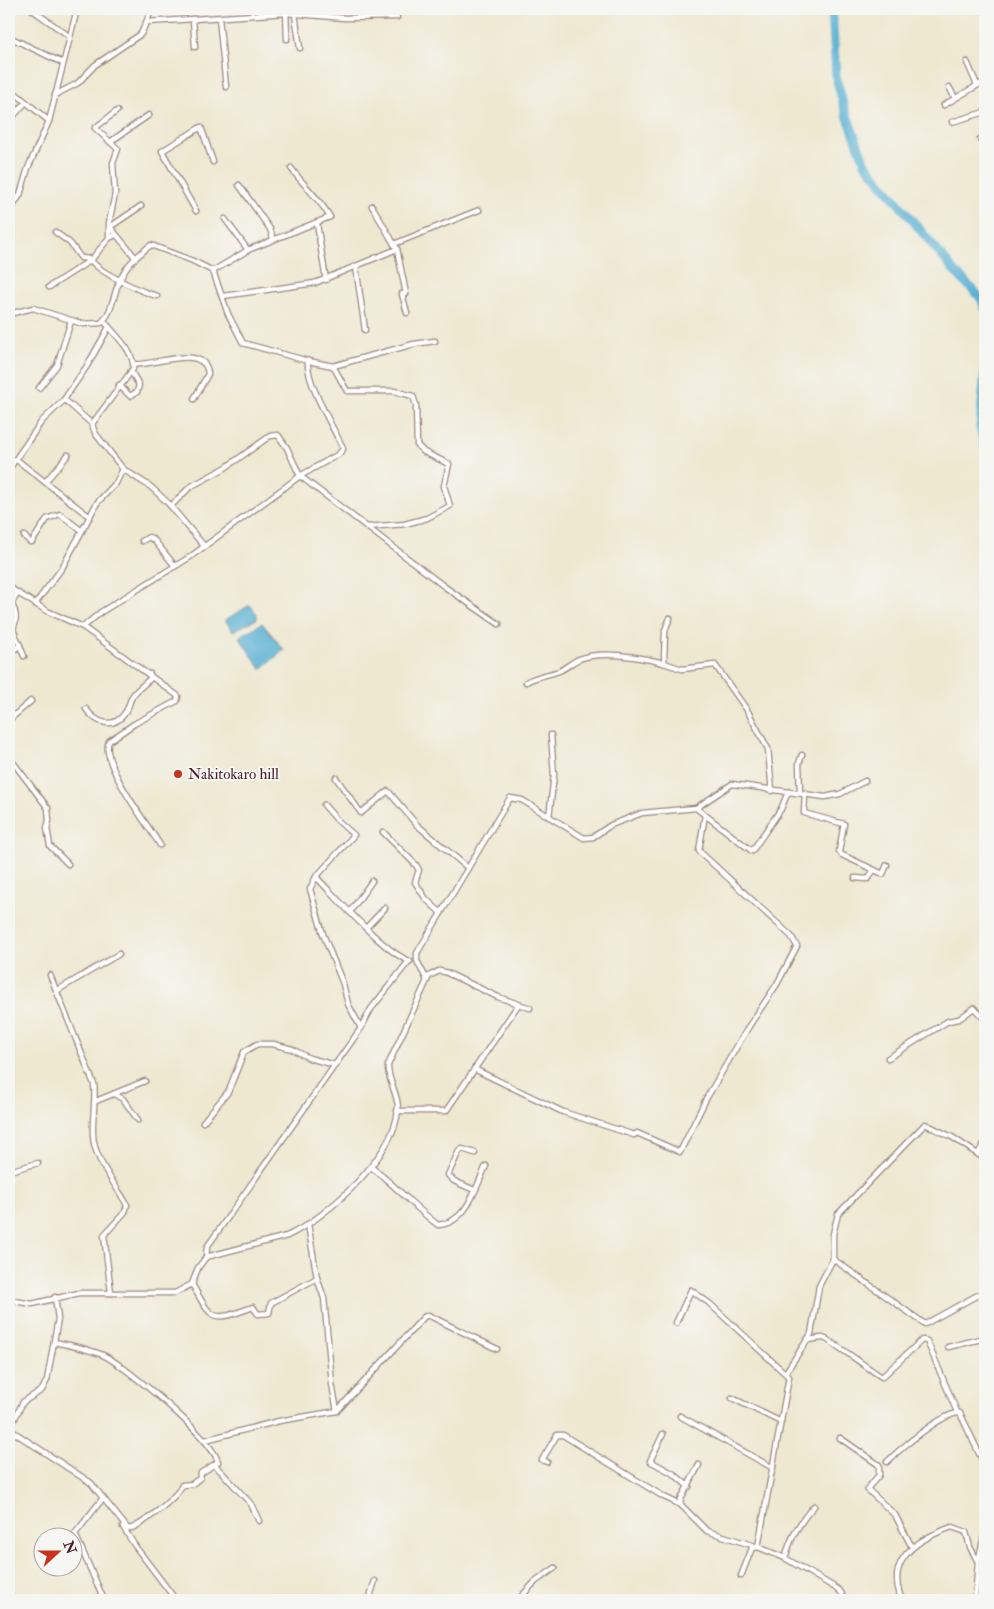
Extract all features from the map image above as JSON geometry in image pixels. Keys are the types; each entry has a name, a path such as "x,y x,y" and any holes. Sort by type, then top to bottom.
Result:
{"street":[{"path":"31,9 69,36"},
{"path":"9,212 20,195 28,168 50,121 77,9"},
{"path":"55,95 78,83 95,66 141,34 148,22 152,9"},
{"path":"148,22 219,18 286,11 295,14 345,18 397,17"},
{"path":"286,11 287,40"},
{"path":"295,14 300,48"},
{"path":"219,18 226,87"},
{"path":"193,19 195,47"},
{"path":"9,37 63,63"},
{"path":"9,44 22,44"},
{"path":"967,62 977,85"},
{"path":"944,105 985,80"},
{"path":"949,86 955,98"},
{"path":"9,88 50,121"},
{"path":"9,121 26,102"},
{"path":"117,112 95,128 118,149 113,163 115,194 108,223 135,257"},
{"path":"952,122 985,112"},
{"path":"110,142 149,115"},
{"path":"196,211 162,151 201,126 212,162"},
{"path":"213,271 248,250 274,238 317,224 330,217 323,205 303,186 290,168"},
{"path":"239,186 270,229 274,238"},
{"path":"110,227 141,206"},
{"path":"372,206 397,249 407,313"},
{"path":"394,244 479,210"},
{"path":"225,219 248,250"},
{"path":"317,224 326,280"},
{"path":"109,238 110,227"},
{"path":"55,232 70,243 81,258 91,260 94,264 120,280 157,296"},
{"path":"49,287 91,260 109,238 116,235"},
{"path":"9,314 33,308 71,321 94,325 104,321 109,313 120,280 135,257 151,245 213,271 228,314 243,343 308,362 333,366 414,344 435,341"},
{"path":"223,296 326,280 397,249"},
{"path":"356,267 365,330"},
{"path":"39,388 57,365 71,321"},
{"path":"92,424 131,371 134,364 128,351 104,321"},
{"path":"9,469 42,421 63,401 87,366 109,327"},
{"path":"134,364 156,363 182,356 191,357 203,364 208,374 194,399"},
{"path":"83,627 101,612 205,547 300,476 343,450 313,387 307,369 308,362"},
{"path":"333,366 347,391 394,391 414,396 417,445 424,452 449,464 444,486 450,506 427,518 405,524 367,527"},
{"path":"119,385 130,396 137,392 140,385 131,371"},
{"path":"63,401 92,424 95,434 124,469 151,487 171,506 205,547"},
{"path":"171,506 190,487 274,434 280,436 300,476 444,587 499,624"},
{"path":"45,482 68,455"},
{"path":"16,460 90,518"},
{"path":"35,604 62,568 98,503 116,483 124,469"},
{"path":"24,536 32,542 47,519 60,514 82,532"},
{"path":"142,541 149,537 154,540 175,566"},
{"path":"9,588 35,604 83,627 127,661 150,674 157,683 178,696 177,701 134,724 109,741 108,755 125,794 160,844"},
{"path":"9,634 17,618 10,606 18,593"},
{"path":"664,664 665,630 670,618"},
{"path":"13,629 24,656"},
{"path":"9,654 20,645"},
{"path":"526,682 556,672 570,666 576,660 589,656 612,656 664,664 682,669 715,665 747,710 768,749 772,791"},
{"path":"86,709 93,719 99,722 117,720 124,715 131,698 150,679 150,674"},
{"path":"9,720 31,701"},
{"path":"549,817 554,775 551,735"},
{"path":"802,755 799,762 804,813 844,824 839,851 842,855 883,874 887,865"},
{"path":"9,756 48,808 49,821 47,828 50,846 68,864"},
{"path":"336,778 361,813 388,791 417,824 468,868"},
{"path":"427,980 417,961 417,953 510,798 522,800 584,838 589,839 611,825 642,813 696,808 732,784 825,797 840,794 866,781"},
{"path":"696,808 752,851 781,809 788,792"},
{"path":"324,805 354,835 316,877 310,888 323,934 343,984 348,1004 361,1028"},
{"path":"474,1069 563,1112 592,1120 621,1133 634,1136 637,1133 680,1152 706,1099 749,1026 777,984 797,946 791,936 699,851 705,815"},
{"path":"382,832 416,865 419,870 415,882 426,899 441,913"},
{"path":"855,878 868,879 873,870"},
{"path":"316,877 366,928 398,954 409,961 417,961"},
{"path":"350,912 372,881"},
{"path":"366,928 385,908"},
{"path":"58,990 119,954"},
{"path":"9,1316 9,1300 32,1304 55,1297 85,1293 175,1294 192,1284 198,1268 206,1257 208,1247 361,1028 371,1009 409,961"},
{"path":"206,1257 287,1236 308,1224 371,1167 392,1132 397,1111 389,1079 388,1065 427,980 432,974 445,972 518,1005 530,1008"},
{"path":"50,975 58,990 94,1084 96,1101 92,1135 95,1148 127,1205 127,1209 104,1235 112,1293"},
{"path":"397,1111 446,1111 518,1005"},
{"path":"888,1058 948,1021 959,1019 974,1008 985,1020"},
{"path":"203,1122 228,1092 244,1052 257,1044 273,1044 292,1049 309,1058 335,1065"},
{"path":"96,1101 145,1081"},
{"path":"114,1094 123,1099 138,1120"},
{"path":"786,1372 814,1326 819,1286 833,1259 833,1234 838,1214 925,1124 952,1137 985,1159"},
{"path":"978,1154 985,1142"},
{"path":"474,1190 454,1181 448,1175 459,1151 462,1149 475,1153"},
{"path":"9,1171 38,1163"},
{"path":"371,1167 386,1178 413,1206 438,1225 446,1224 461,1215 486,1166"},
{"path":"308,1224 317,1278 324,1298 332,1384 337,1411"},
{"path":"833,1259 925,1324 985,1291"},
{"path":"192,1284 206,1311 211,1315 224,1316 253,1307 258,1314 268,1313 271,1303 317,1278"},
{"path":"676,1323 691,1290 709,1303 786,1372 788,1380 758,1546"},
{"path":"54,1342 104,1356 139,1380 205,1440 217,1457 215,1465 200,1473 200,1478 192,1484 182,1485 179,1493 134,1528 126,1529 103,1498 83,1477 9,1430 23,1402 42,1390 47,1380 58,1320 55,1297"},
{"path":"205,1440 279,1422 337,1411 424,1317 428,1315 497,1349"},
{"path":"807,1340 823,1338 832,1342 848,1356 882,1377 922,1340 927,1341 957,1412 960,1412 985,1466"},
{"path":"948,1347 985,1338"},
{"path":"732,1398 781,1422"},
{"path":"886,1462 906,1443 949,1414 957,1412"},
{"path":"680,1416 773,1468"},
{"path":"663,1434 650,1460 674,1474 689,1487"},
{"path":"547,1462 542,1460 557,1435 563,1435 664,1497 681,1505 707,1531 758,1546 785,1558 839,1590 842,1594 840,1600"},
{"path":"840,1438 879,1465 880,1475 867,1489 894,1515 912,1547"},
{"path":"215,1465 251,1504 258,1521"},
{"path":"681,1505 680,1501 699,1465"},
{"path":"103,1498 75,1534 104,1600"},
{"path":"785,1558 794,1539 795,1529 814,1506"},
{"path":"114,1512 135,1546 176,1600"},
{"path":"902,1600 898,1592 899,1568 904,1555 912,1547 937,1532 956,1527 966,1532 970,1547 978,1562"},
{"path":"975,1600 978,1562 985,1532"},
{"path":"742,1576 752,1548 758,1546"},
{"path":"518,1600 535,1582 555,1568"},
{"path":"371,1600 371,1593 375,1582"}],"water":[{"path":"250,605 257,614 257,619 233,631 225,620"},
{"path":"262,623 284,650 261,669 239,637"}],"waterway":[{"path":"832,9 836,77 845,110 865,163 955,272 981,298 985,308"},
{"path":"985,370 980,427 985,447"},
{"path":"985,558 985,607"}],"place":[{"name":"Nakitokaro hill","path":"178,774"}]}
